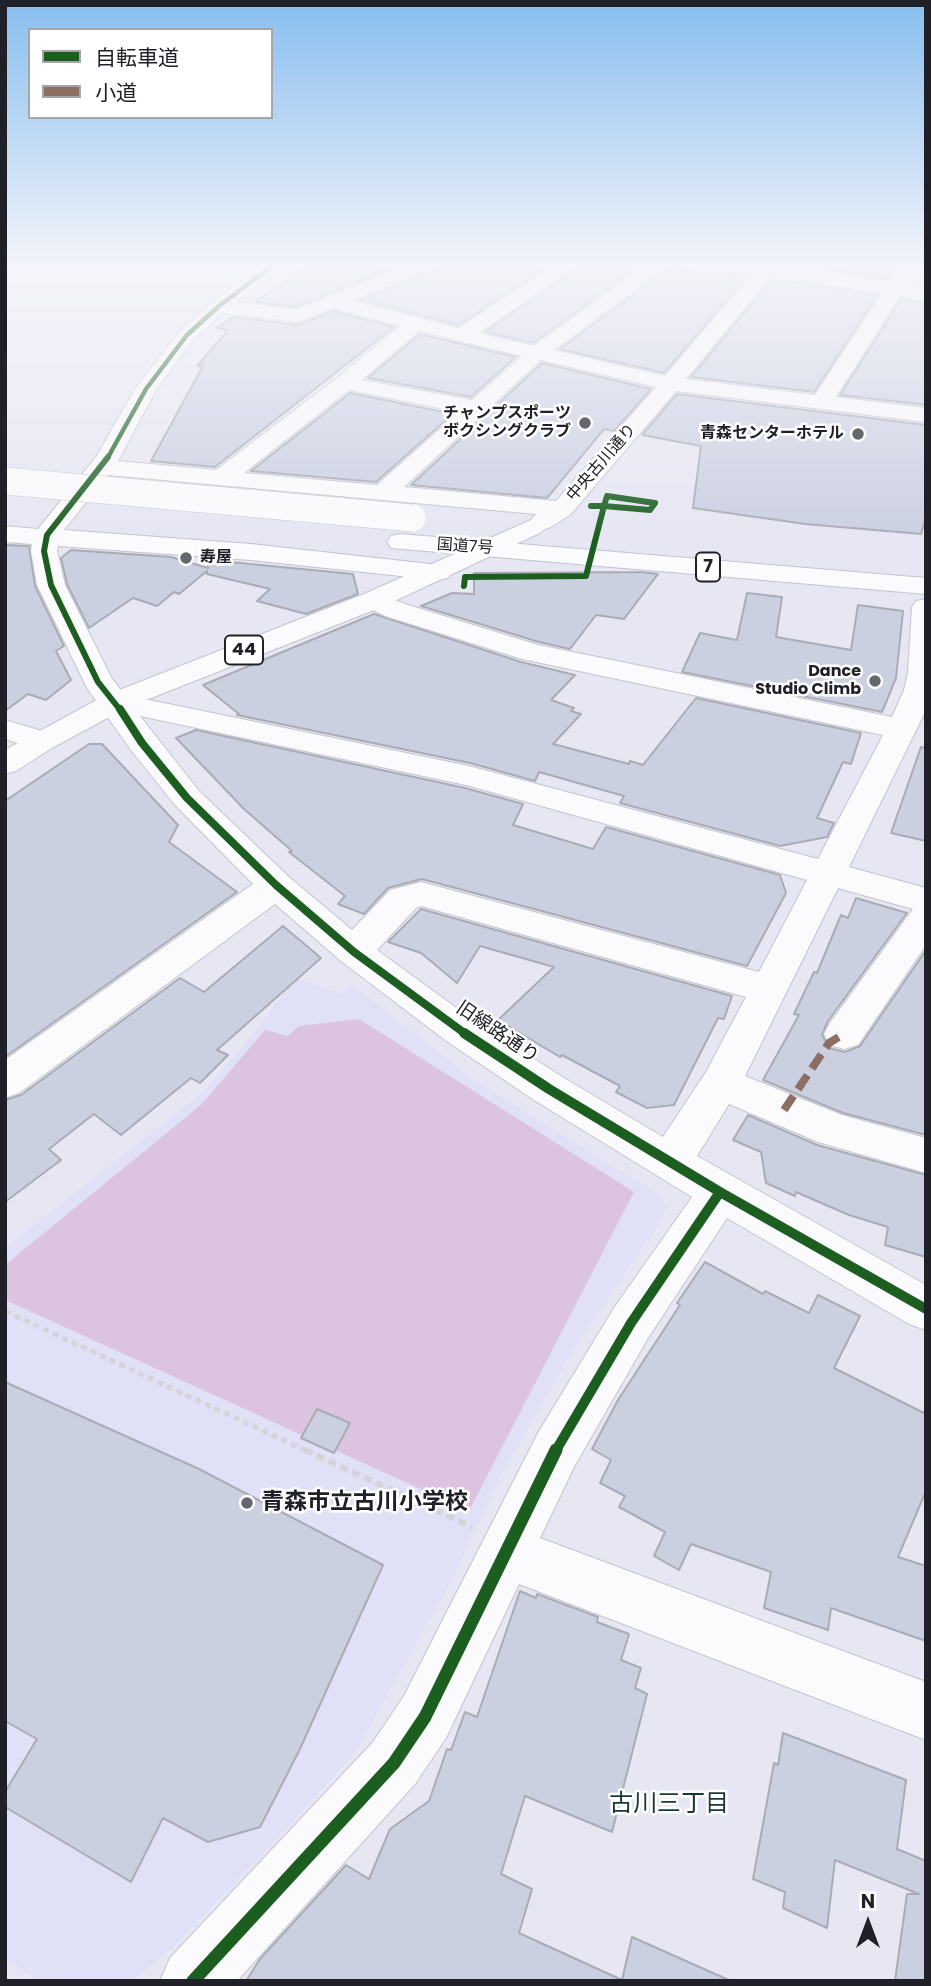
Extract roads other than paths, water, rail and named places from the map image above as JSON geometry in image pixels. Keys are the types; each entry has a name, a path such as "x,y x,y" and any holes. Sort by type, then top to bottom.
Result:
{"main road":[{"path":"47,535 101,467 171,355"},
{"path":"224,476 379,355"},
{"path":"384,492 535,355"},
{"path":"544,355 669,384 926,415"},
{"name":"中央古川通り","path":"533,527 562,509 608,459 694,355"},
{"path":"821,402 852,355"},
{"path":"345,383 476,408"},
{"path":"101,467 224,476 562,509"},
{"name":"国道7号","path":"5,481 629,536"},
{"path":"5,504 345,537"},
{"name":"44","path":"5,764 41,741 115,702 374,600 533,527"},
{"path":"5,534 251,552 438,572"},
{"name":"旧線路通り","path":"47,535 44,551 51,585 98,682 187,799 276,885 354,952 460,1030 549,1089 720,1192 926,1309"},
{"name":"国道7号","path":"373,539 926,586"},
{"name":"7","path":"684,541 926,562"},
{"path":"374,600 419,618 532,653 902,729"},
{"path":"670,1162 721,1083 826,873 902,729 919,690 923,672 926,607"},
{"path":"115,702 426,766 926,900"},
{"path":"5,729 41,741"},
{"path":"5,1082 276,885"},
{"path":"354,952 403,899 421,894 768,989"},
{"path":"844,1034 926,917"},
{"path":"721,1083 834,1130 926,1156"},
{"path":"193,1981 394,1763 425,1717 494,1542 556,1450 631,1323 720,1192"},
{"path":"494,1542 926,1711"}],"place":[{"name":"チャンプスポーツ ボクシングクラブ","path":"585,423"},
{"name":"青森センターホテル","path":"858,434"},
{"name":"寿屋","path":"186,558"},
{"name":"Dance Studio Climb","path":"875,681"},
{"name":"青森市立古川小学校","path":"247,1503"}],"district":[{"name":"古川三丁目","path":"669,1805"}]}
